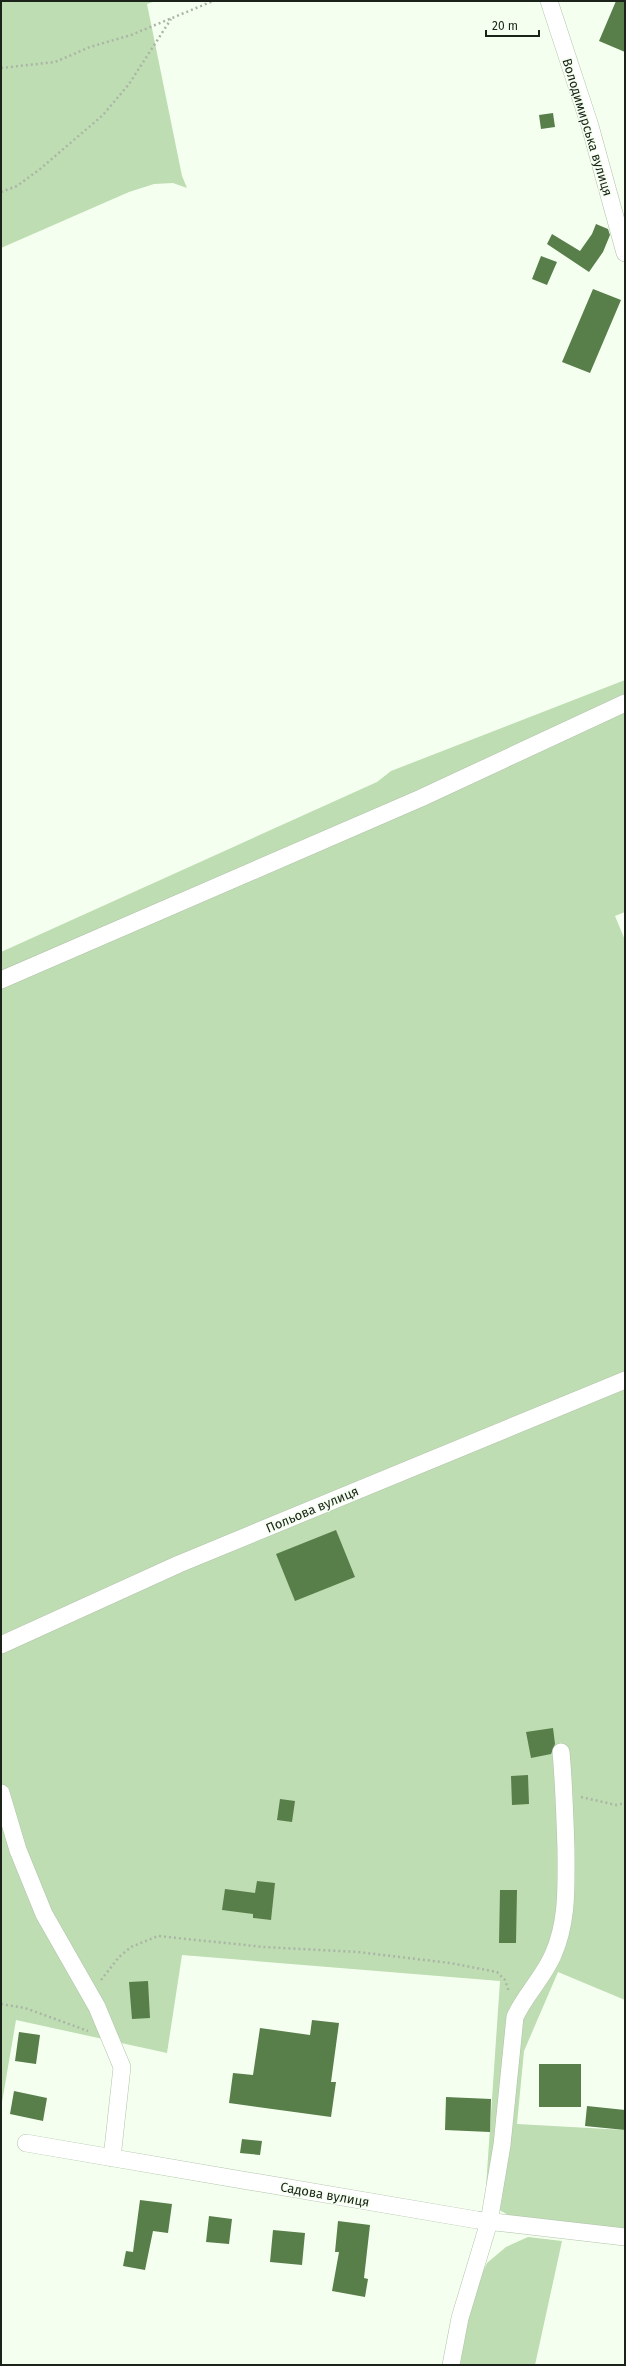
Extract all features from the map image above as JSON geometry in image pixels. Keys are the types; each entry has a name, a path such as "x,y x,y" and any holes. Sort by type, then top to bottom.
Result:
{"street":[{"name":"Володимирська вулиця","path":"549,1 590,126 625,253"},
{"path":"1,980 421,798 625,703"},
{"name":"Польова вулиця","path":"1,1645 179,1564 625,1380"},
{"path":"451,2365 460,2318 490,2222 502,2145 515,2017 523,2000 553,1956 565,1918 565,1794 561,1752"},
{"path":"1,1793 18,1850 44,1914 97,2007 122,2067 112,2158"},
{"name":"Садова вулиця","path":"26,2143 490,2222 625,2237"}],"path":[{"path":"1,68 55,62 90,47 132,35 213,1"},
{"path":"1,192 17,186 35,173 103,115 129,84 171,19"},
{"path":"565,1794 616,1805 625,1803"},
{"path":"97,2007 98,1987 103,1976 119,1957 131,1947 158,1936 264,1947 358,1952 450,1963 497,1972 505,1980 515,2017"},
{"path":"1,2004 25,2008 85,2030 108,2036"}],"green space":[{"path":"1,1 155,1 147,4 182,176 187,188 173,183 154,184 129,192 1,248"},
{"path":"625,680 625,912 615,916 625,940 625,2000 558,1972 524,2051 517,2124 625,2130 625,2232 519,2221 485,2202 500,1981 182,1955 167,2053 16,2020 1,2108 1,952 377,782 391,771"},
{"path":"528,2237 562,2241 535,2365 457,2365 468,2302 487,2263 506,2247"}],"building":[{"path":"616,1 625,1 625,52 599,41"},
{"path":"553,113 555,127 541,129 539,115"},
{"path":"596,224 608,229 610,235 603,252 589,272 547,244 552,234 580,251 592,234"},
{"path":"541,256 557,262 547,285 532,279"},
{"path":"593,289 621,300 590,373 562,362"},
{"path":"336,1530 355,1577 295,1601 276,1554"},
{"path":"553,1728 555,1744 551,1754 531,1758 526,1732"},
{"path":"528,1775 529,1804 512,1805 511,1776"},
{"path":"280,1799 295,1801 292,1822 277,1820"},
{"path":"257,1881 275,1883 271,1920 253,1918 253,1914 222,1910 225,1889 255,1893"},
{"path":"500,1890 517,1890 516,1943 499,1943"},
{"path":"148,1981 150,2018 132,2019 129,1982"},
{"path":"312,2020 339,2023 331,2082 336,2082 331,2117 229,2103 233,2073 253,2075 260,2028 310,2035"},
{"path":"19,2032 40,2035 36,2064 15,2061"},
{"path":"539,2064 581,2064 581,2107 539,2107"},
{"path":"14,2091 47,2098 43,2121 10,2114"},
{"path":"446,2097 491,2099 490,2132 445,2130"},
{"path":"587,2106 625,2110 625,2130 585,2126"},
{"path":"242,2139 262,2141 260,2155 240,2153"},
{"path":"140,2200 172,2204 168,2233 153,2231 145,2270 123,2266 126,2251 133,2252"},
{"path":"209,2216 232,2219 229,2244 206,2242"},
{"path":"338,2221 370,2225 364,2278 368,2279 365,2297 332,2291 339,2252 335,2252"},
{"path":"273,2230 305,2233 302,2265 270,2262"}]}
